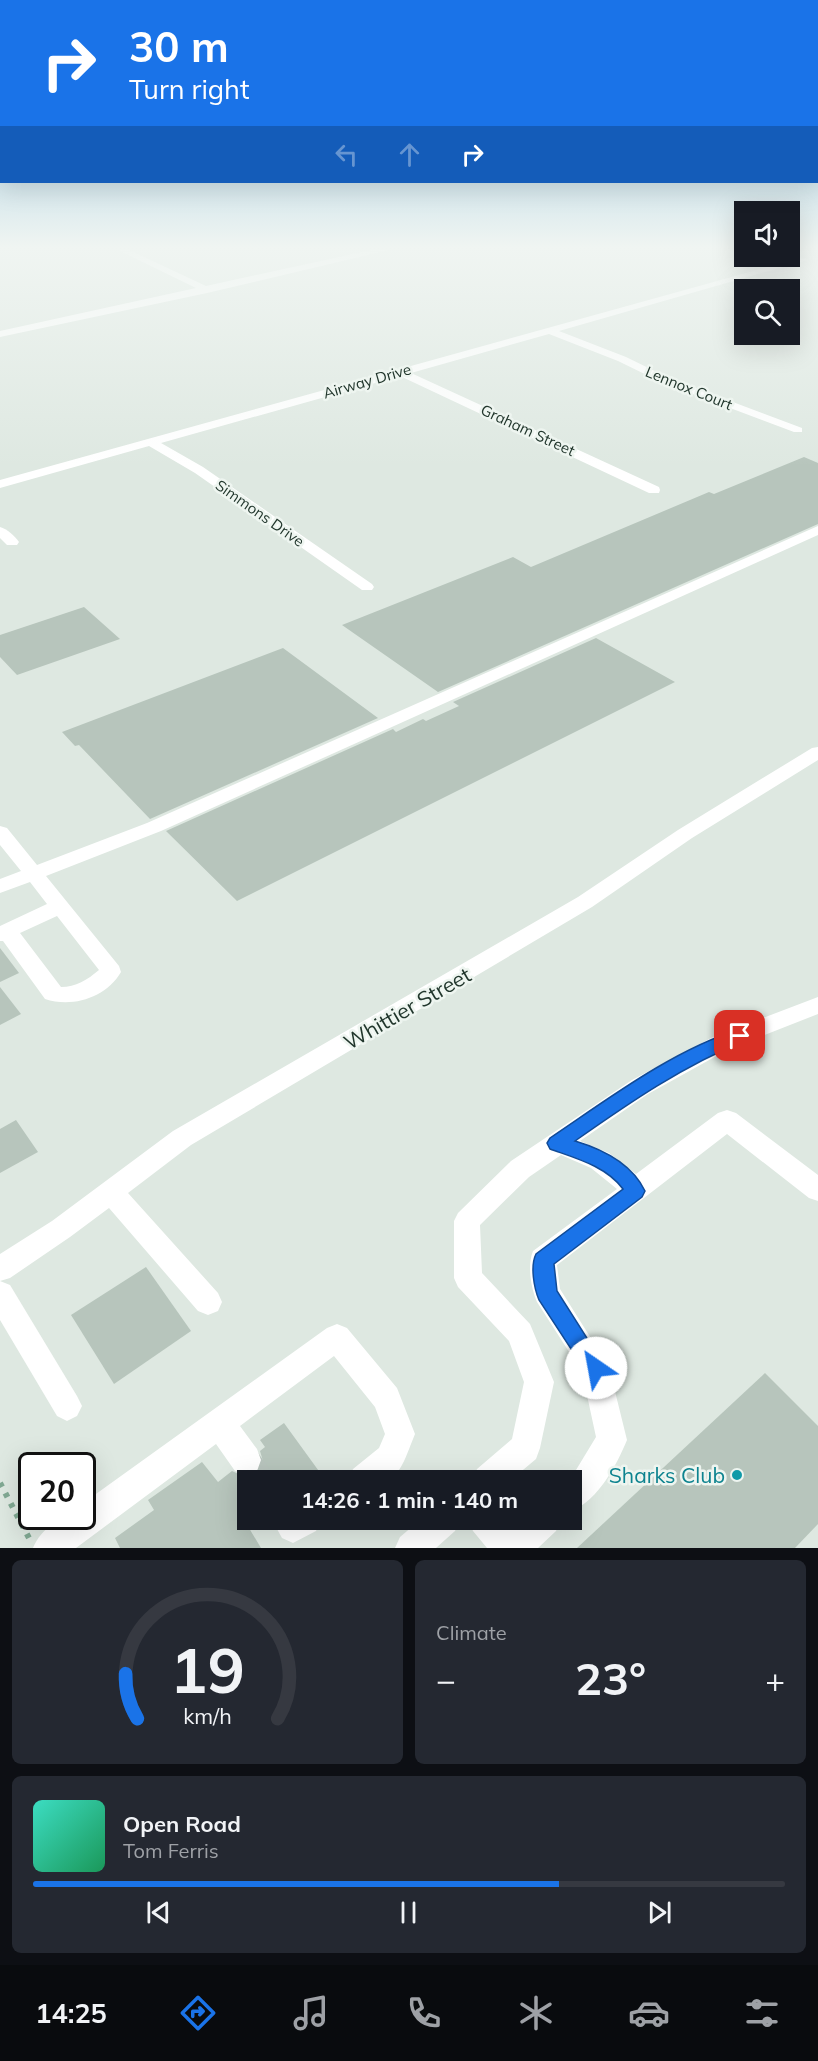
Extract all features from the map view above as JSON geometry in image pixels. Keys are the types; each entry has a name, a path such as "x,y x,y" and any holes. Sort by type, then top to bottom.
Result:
{"street":[{"path":"0,334 60,321"},
{"name":"Airway Drive","path":"0,484 580,321"},
{"name":"Lennox Court","path":"548,330 622,359 665,380 798,430"},
{"name":"Graham Street","path":"401,372 654,490"},
{"name":"Simmons Drive","path":"152,442 199,470 367,587"},
{"path":"0,886 154,827 818,530"},
{"path":"0,531 12,542"},
{"name":"Whittier Street","path":"0,1269 61,1229 182,1138 585,902 685,834 818,752"},
{"path":"0,832 61,906 108,966 110,972 105,978 70,996 60,997 53,993 3,933 61,906"},
{"path":"500,1470 525,1448 539,1382 520,1333 468,1278 467,1221 520,1169 640,1087 721,1043 818,1005"},
{"path":"582,1486 612,1440 596,1368 546,1293 543,1260 726,1120 818,1190"},
{"path":"557,1143 588,1153 624,1176 635,1191"},
{"path":"111,1192 208,1302"},
{"path":"0,1294 67,1406"},
{"path":"49,1548 337,1337 387,1398 400,1434 390,1459 376,1470"},
{"path":"219,1423 246,1460"},
{"path":"411,1548 432,1530"},
{"path":"493,1530 508,1548"},
{"path":"514,1548 534,1530"}],"path":[{"path":"0,1483 34,1548"}],"building":[{"path":"804,457 818,463 818,524 438,692 342,625 513,557 531,567 709,492 714,494"},
{"path":"84,607 120,639 17,675 0,657 0,635"},
{"path":"596,638 675,682 237,901 166,831 393,729 396,732 423,719 426,721 459,706 453,702"},
{"path":"283,648 378,718 150,819 79,745 75,746 62,732"},
{"path":"0,948 19,973 0,982"},
{"path":"0,987 21,1014 0,1025"},
{"path":"16,1120 38,1152 0,1173 0,1129"},
{"path":"146,1267 191,1331 114,1384 71,1315"},
{"name":"Sharks Club","path":"765,1373 818,1426 818,1524 795,1548 577,1548"},
{"path":"284,1423 318,1470 259,1470 263,1461 260,1451 265,1447 260,1440"},
{"path":"202,1462 218,1482 232,1471 237,1473 237,1530 250,1530 261,1548 120,1548 115,1538 154,1510 148,1500"}],"tunnel":[{"path":"246,1460 253,1470"}],"place":[{"name":"Sharks Club","path":"737,1475"}],"route":[{"path":"596,1368 546,1293 543,1260 635,1191 624,1176 588,1153 557,1143 640,1087 721,1043 740,1036"}]}
